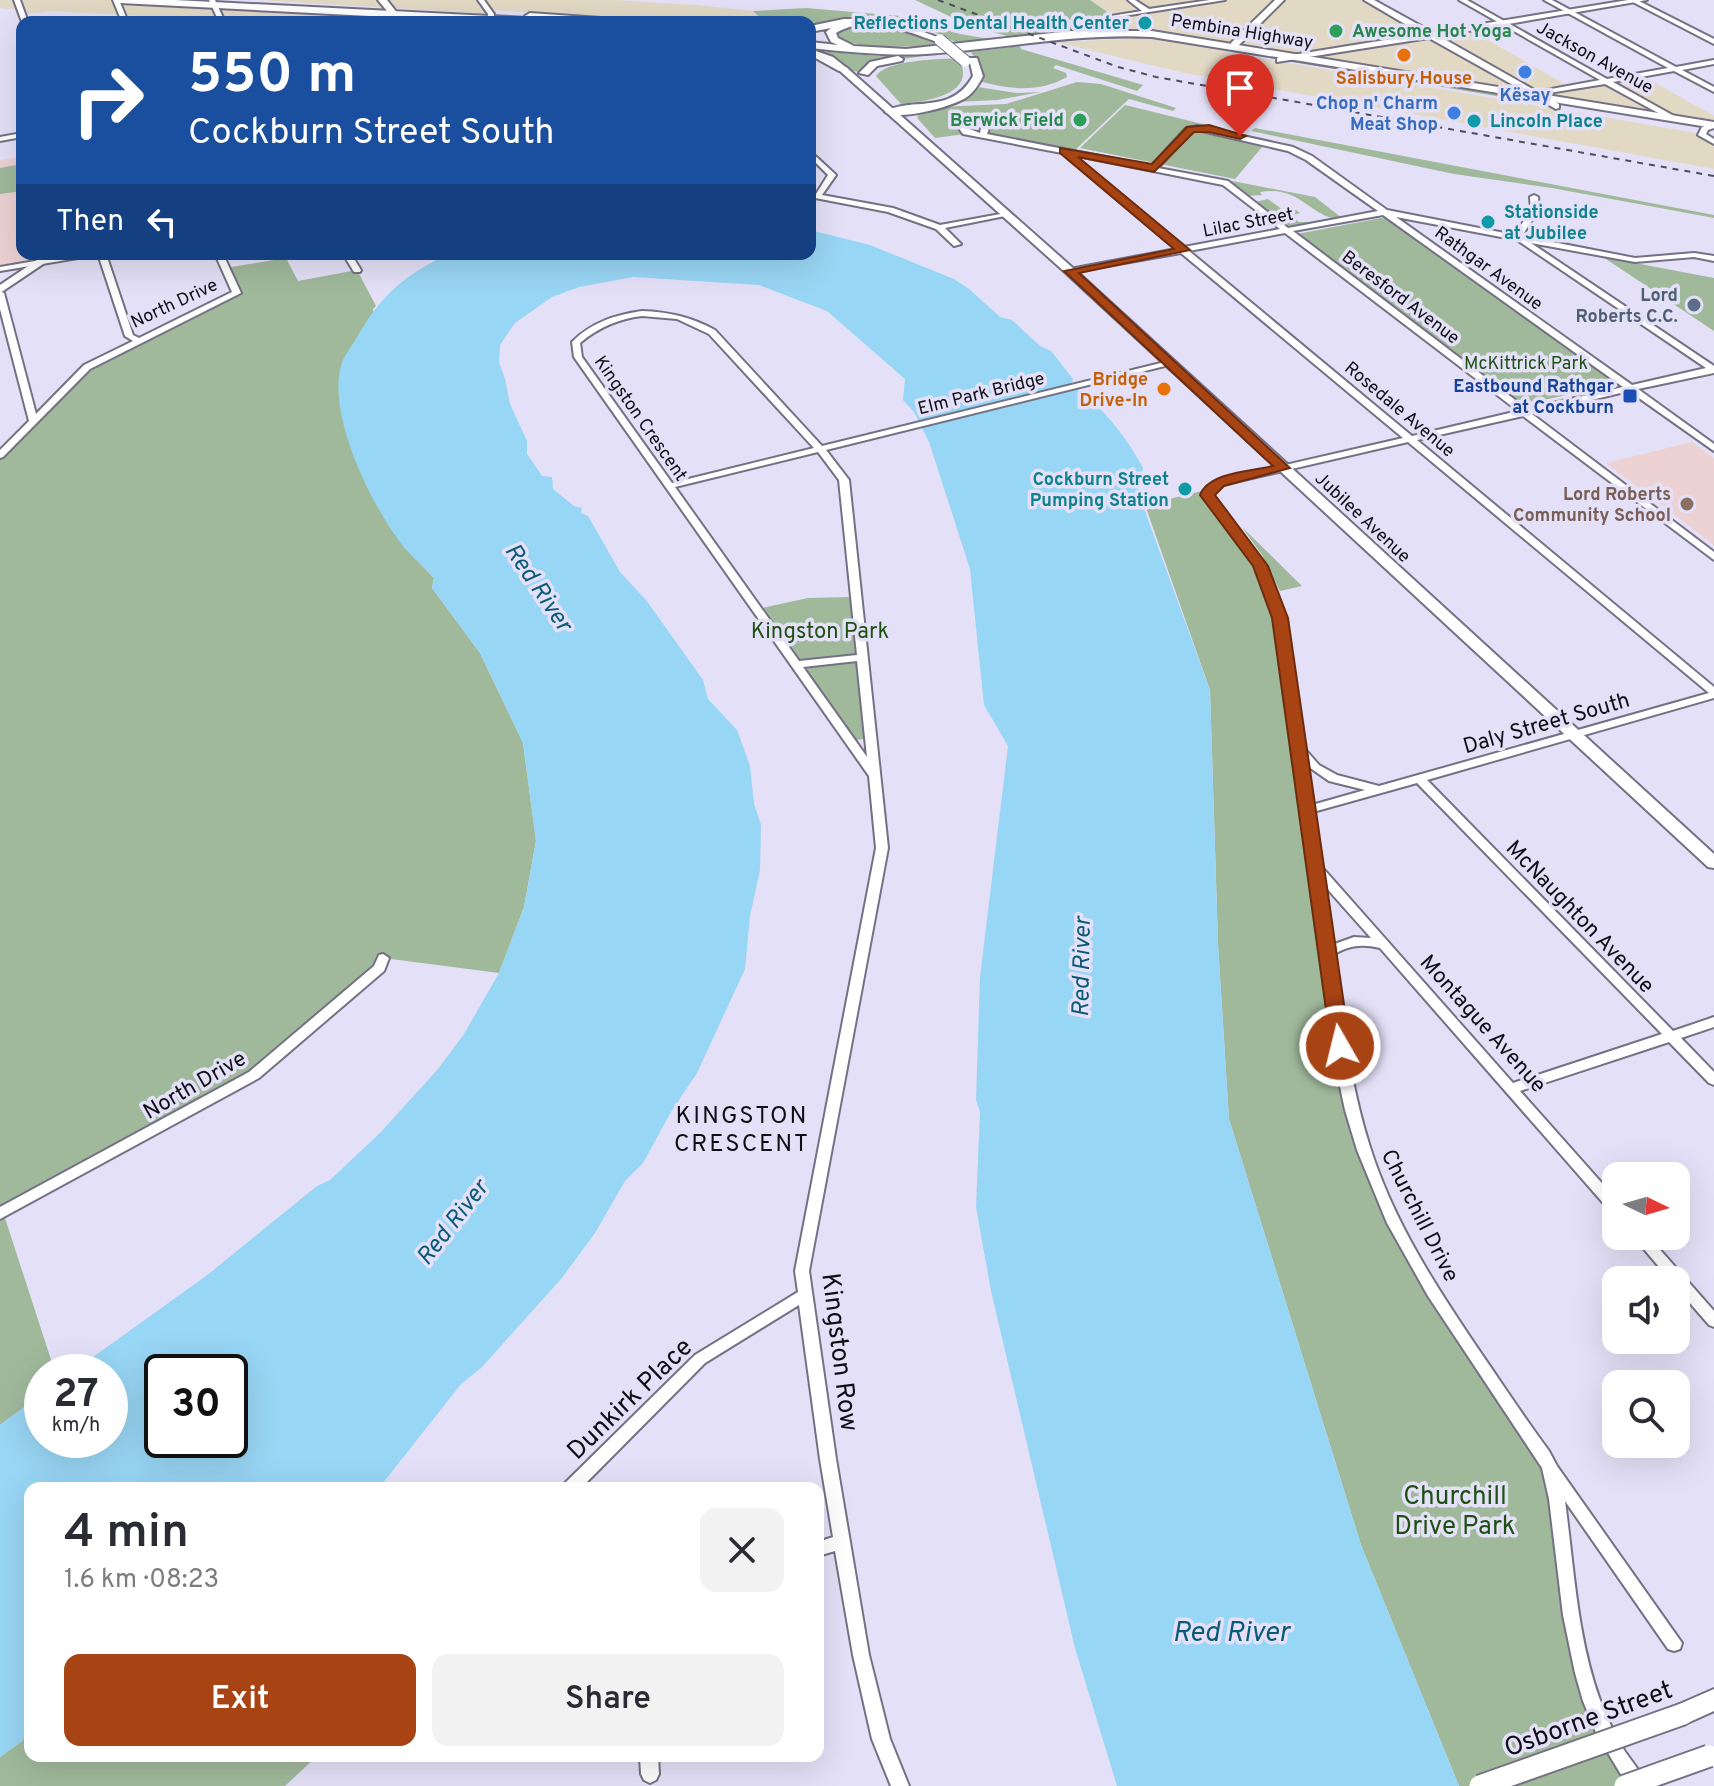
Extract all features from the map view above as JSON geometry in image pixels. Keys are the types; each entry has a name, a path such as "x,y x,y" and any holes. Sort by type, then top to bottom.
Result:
{"main road":[{"path":"118,0 465,16"},
{"path":"259,0 392,13"},
{"path":"1234,45 1278,0"},
{"path":"1368,0 1437,34"},
{"path":"1383,0 1545,98"},
{"path":"1280,60 1637,0"},
{"path":"816,28 873,20 912,26 944,39 969,60 978,73 971,88 953,99 922,108 892,110"},
{"path":"908,51 847,46 832,38 831,32 845,25 872,22 944,39"},
{"name":"Pembina Highway","path":"816,49 908,51 1098,32 1152,34 1671,118 1711,130"},
{"name":"Pembina Highway","path":"816,50 878,56 929,55 1058,41 1112,39 1172,43 1508,99 1545,98 1711,130"},
{"path":"816,52 843,69"},
{"path":"864,73 878,63 929,55"},
{"path":"892,110 936,99 960,89 969,78 969,60"},
{"name":"Jubilee Avenue","path":"843,69 1070,271 1714,863"},
{"name":"Jubilee Avenue","path":"864,73 866,80 892,110"},
{"path":"916,131 914,115 922,108"},
{"path":"0,292 45,260"},
{"name":"Osborne Street","path":"1480,1786 1683,1714 1714,1700"},
{"path":"1625,1786 1712,1755"}],"street":[{"path":"1131,0 1147,11"},
{"path":"1113,17 1222,0"},
{"name":"Jackson Avenue","path":"1462,0 1671,118"},
{"path":"1547,0 1714,90"},
{"path":"1637,0 1714,42"},
{"path":"1508,99 1545,98 1607,82 1714,62"},
{"name":"Rathgar Avenue","path":"1154,168 1189,130 1209,128 1301,153 1714,448"},
{"path":"1711,130 1702,135 1714,142"},
{"path":"983,135 1154,168"},
{"name":"Rosedale Avenue","path":"1064,151 1714,694"},
{"path":"816,159 832,175 816,194"},
{"name":"Beresford Avenue","path":"1154,168 1220,181 1714,557"},
{"path":"816,196 890,210 939,227 957,244"},
{"path":"1518,237 1535,209 1534,197"},
{"path":"1384,212 1635,260 1657,261 1697,254 1714,259"},
{"name":"Lilac Street","path":"1070,271 1384,212"},
{"path":"939,227 1006,215"},
{"name":"Rathgar Avenue","path":"1403,225 1406,220 1419,218"},
{"path":"1518,237 1713,369"},
{"path":"0,269 54,260"},
{"path":"104,260 129,336 137,340"},
{"name":"North Drive","path":"0,455 87,367 237,293 222,260"},
{"path":"351,260 357,270"},
{"path":"0,292 33,421"},
{"name":"Kingston Crescent","path":"655,313 696,321 712,332 820,449 844,480 876,778 577,354 576,342 588,329 631,314 655,313"},
{"name":"Elm Park Bridge","path":"669,486 1169,364"},
{"path":"1283,468 1713,369"},
{"name":"Churchill Drive","path":"1283,468 1219,483 1210,489 1210,501 1251,550 1274,597 1284,638 1349,1103 1359,1142 1379,1194 1443,1311 1674,1643"},
{"path":"796,665 863,657"},
{"name":"Daly Street South","path":"1307,810 1714,694"},
{"name":"Daly Street South","path":"1300,750 1307,762 1337,780 1362,787 1389,787"},
{"name":"Kingston Row","path":"876,778 881,858 802,1271 842,1542 870,1700 900,1786"},
{"name":"McNaughton Avenue","path":"1420,779 1714,1080"},
{"name":"Montague Avenue","path":"1317,869 1602,1192"},
{"path":"1327,954 1339,944 1353,940 1384,945"},
{"name":"North Drive","path":"0,1214 254,1075 380,968 383,958"},
{"path":"1513,1088 1714,1022"},
{"path":"1652,1250 1714,1321"},
{"name":"Dunkirk Place","path":"577,1482 700,1359 804,1295"},
{"name":"Churchill Drive","path":"1549,1466 1576,1651 1588,1694 1621,1763 1639,1786"},
{"path":"824,1547 842,1542"}],"shaded area":[{"path":"0,0 120,0 394,14 140,16 50,11 22,15 20,10 0,8"},
{"path":"260,0 481,0 491,14 427,10"},
{"path":"485,0 615,0 753,11 758,16 576,16 493,10"},
{"path":"1090,0 1368,0 1533,95 1234,45 1228,52 1206,49 1714,136 1714,169 1180,72 1056,42 1124,39 1129,27"},
{"path":"1469,29 1571,88 1641,75 1714,116 1714,125 1550,98 1441,34"},
{"path":"16,158 16,260 45,260 42,262 0,269 0,160"},
{"name":"Lord Roberts Community School","path":"1692,442 1714,458 1714,545 1606,463"}],"green space":[{"path":"915,0 1090,0 1129,27 1126,30 1014,38 968,25"},
{"path":"806,8 900,16 960,34 995,40 962,45 923,27 877,19 853,19 816,26 816,16 758,16 753,11"},
{"path":"857,24 903,30 946,46 868,47 837,39 837,31"},
{"path":"1020,46 1021,49 1143,85 1137,91 1056,65 1053,68 1066,73 1067,77 1046,86 1014,88 982,82 981,67 971,52"},
{"path":"816,51 878,56 929,55 878,63 864,73 843,69 816,53"},
{"path":"1303,57 1533,95 1556,106 1280,60"},
{"path":"959,58 962,80 956,88 924,101 901,104 876,76 902,64"},
{"path":"1077,82 1101,84 1176,108 1173,111 1129,99 1074,151 993,135 988,133 987,125 977,122 960,125 958,130 965,134 935,138 917,116 939,107 1006,104"},
{"path":"978,87 1016,93 1041,92 997,100 957,102"},
{"path":"1125,105 1268,140 1235,179 1080,148"},
{"path":"1255,128 1714,215 1714,218 1552,188 1454,174 1251,131"},
{"path":"16,165 16,192 0,194 0,168"},
{"path":"1217,178 1315,197 1342,218 1323,214 1286,193 1260,192 1262,195 1247,196"},
{"path":"1268,199 1286,212 1296,210 1300,213 1291,216 1299,222 1314,222 1287,226 1255,202"},
{"name":"McKittrick Park","path":"1381,218 1390,219 1618,384 1521,405 1297,234"},
{"name":"Lord Roberts C.C.","path":"1603,257 1714,278 1714,331"},
{"path":"287,260 298,281 357,270 376,306 373,309 403,546 434,578 432,588 480,653 523,743 536,841 524,907 499,973 383,958 254,1075 0,1214 0,455 87,367 237,294 225,268"},
{"name":"Churchill Drive Park","path":"1210,489 1208,495 1234,526 1274,597 1343,1068 1379,1194 1549,1466 1576,1651 1639,1786 1459,1786 1361,1545 1229,1119 1218,944 1210,690 1145,505"},
{"path":"1242,527 1302,586 1280,591 1262,555"},
{"name":"Kingston Park","path":"850,597 865,739 856,740 762,608 808,598"},
{"path":"5,1218 49,1354 24,1354 24,1407 0,1425 0,1221"},
{"path":"24,1738 24,1762 311,1762 285,1786 0,1786 0,1757"}],"water":[{"name":"Red River","path":"816,232 870,245 954,279 969,289 1000,317 1012,320 1040,346 1051,351 1073,379 1071,384 1081,391 1083,398 1109,418 1125,439 1143,468 1138,492 1210,690 1218,944 1229,1119 1361,1545 1459,1786 1117,1786 1075,1648 991,1291 976,1207 980,977 1008,746 984,705 970,569 929,442 914,412 903,400 905,379 827,311 759,285 633,277 579,287 552,297 515,323 500,345 499,362 510,404 527,441 527,454 542,476 552,477 553,489 574,506 582,508 581,513 588,516 620,572 646,600 703,680 708,699 737,730 750,766 754,804 761,825 760,870 750,916 745,969 697,1073 643,1163 625,1181 595,1233 561,1279 481,1368 461,1384 384,1482 24,1482 24,1738 0,1757 0,1425 24,1407 24,1458 128,1458 128,1354 97,1354 206,1276 317,1186 330,1180 380,1133 438,1069 464,1034 499,973 524,907 536,841 523,743 480,653 432,588 434,578 404,547 379,510 356,461 341,410 338,387 345,356 374,311 405,279 437,260 816,260"}],"railway":[{"path":"938,0 1118,67 1156,77 1714,176"}],"place":[{"name":"Reflections Dental Health Center","path":"1145,23"},
{"name":"Awesome Hot Yoga","path":"1336,31"},
{"name":"Salisbury House","path":"1404,55"},
{"name":"Kësay","path":"1525,72"},
{"name":"Chop n' Charm Meat Shop","path":"1454,113"},
{"name":"Berwick Field","path":"1080,120"},
{"name":"Lincoln Place","path":"1474,121"},
{"name":"Stationside at Jubilee","path":"1488,222"},
{"name":"Lord Roberts C.C.","path":"1694,305"},
{"name":"Bridge Drive-In","path":"1164,389"},
{"name":"Eastbound Rathgar at Cockburn","path":"1630,396"},
{"name":"Cockburn Street Pumping Station","path":"1185,489"},
{"name":"Lord Roberts Community School","path":"1687,504"}],"district":[{"name":"KINGSTON CRESCENT","path":"742,1129"}],"route":[{"path":"1240,136 1209,128 1191,129 1154,168 1064,151 1184,250 1070,271 1283,468 1219,483 1210,489 1208,495 1261,566 1280,618 1340,1046"}]}
